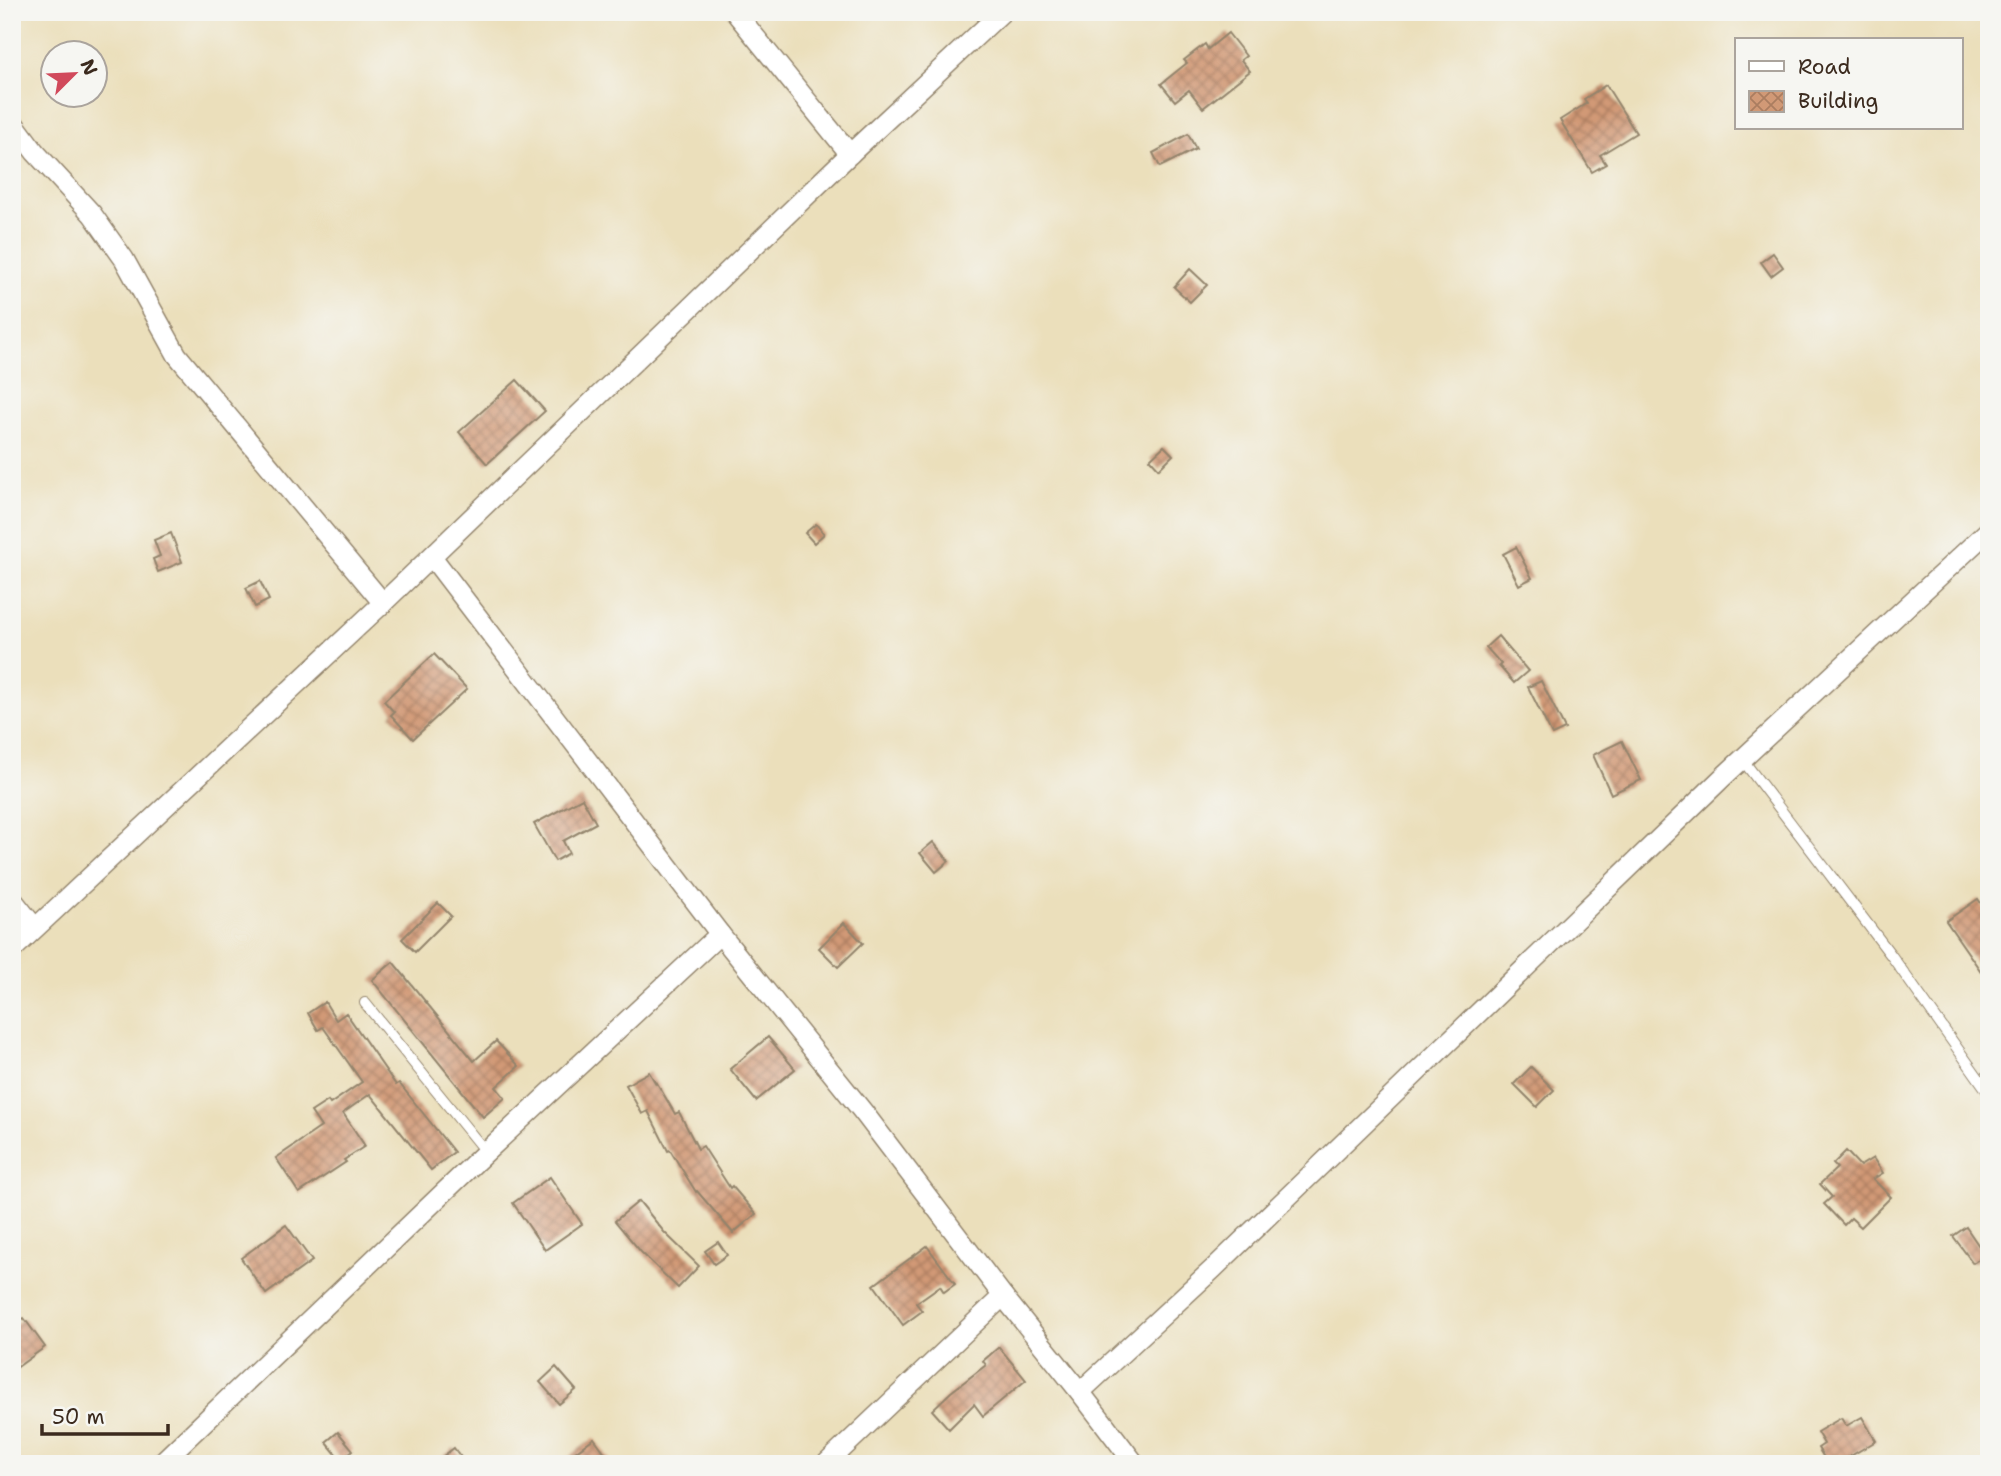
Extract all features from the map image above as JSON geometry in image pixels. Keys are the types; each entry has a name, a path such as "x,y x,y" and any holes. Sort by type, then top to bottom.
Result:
{"street":[{"path":"734,12 850,154"},
{"path":"12,950 432,557 850,154 1002,12"},
{"path":"12,121 35,152 92,214 124,259 177,355 383,603"},
{"path":"1080,1392 1213,1269 1742,759 1989,530"},
{"path":"432,557 720,934 864,1113 1003,1297 1135,1464"},
{"path":"12,899 35,928"},
{"path":"160,1464 485,1153 720,934"},
{"path":"826,1464 1003,1297"}],"lane":[{"path":"1742,759 1891,955 1989,1093"},
{"path":"365,1003 485,1153"}],"building":[{"path":"1228,33 1246,56 1241,60 1250,71 1203,108 1189,90 1175,101 1161,84 1187,63 1184,60 1205,44 1208,49"},
{"path":"1606,85 1636,133 1600,155 1606,164 1592,172 1560,120 1587,103 1584,99"},
{"path":"1188,134 1196,149 1160,167 1153,153"},
{"path":"1773,253 1783,267 1771,276 1761,262"},
{"path":"1190,269 1207,285 1190,302 1174,287"},
{"path":"517,380 545,411 487,464 459,432"},
{"path":"1164,446 1173,455 1159,469 1150,459"},
{"path":"816,524 824,534 814,543 805,533"},
{"path":"171,533 182,562 158,572 153,559 160,556 154,540"},
{"path":"1516,547 1532,578 1519,585 1503,554"},
{"path":"260,581 269,600 255,607 246,588"},
{"path":"1498,636 1528,671 1514,683 1486,647"},
{"path":"434,654 467,689 413,739 391,715 394,712 384,701"},
{"path":"1541,681 1565,729 1552,735 1528,687"},
{"path":"1622,741 1641,780 1611,794 1593,755"},
{"path":"582,798 596,823 563,841 569,853 555,861 534,824"},
{"path":"933,842 949,861 936,872 920,853"},
{"path":"1978,899 1989,915 1989,983 1946,921"},
{"path":"438,903 451,916 415,952 402,939"},
{"path":"844,923 863,943 838,967 819,948"},
{"path":"393,962 474,1061 496,1041 519,1066 496,1087 505,1098 483,1117 372,980"},
{"path":"325,1002 336,1020 346,1013 396,1085 399,1083 454,1152 431,1170 370,1094 343,1113 365,1146 344,1160 346,1162 299,1193 276,1158 321,1127 311,1112 328,1101 330,1104 362,1082 323,1027 318,1030 308,1013"},
{"path":"768,1037 795,1069 756,1101 730,1069"},
{"path":"1531,1067 1554,1090 1537,1107 1514,1084"},
{"path":"649,1072 675,1114 679,1112 698,1149 703,1146 730,1188 732,1186 756,1214 733,1233 696,1192 670,1150 668,1151 648,1111 642,1114 626,1085"},
{"path":"1846,1151 1860,1166 1873,1158 1883,1173 1873,1179 1891,1197 1861,1227 1851,1218 1844,1225 1824,1204 1832,1197 1820,1184 1837,1168 1833,1164"},
{"path":"550,1177 582,1224 545,1250 513,1203"},
{"path":"639,1201 664,1232 699,1266 678,1288 641,1252 615,1221"},
{"path":"286,1225 312,1261 266,1294 241,1258"},
{"path":"1966,1227 1985,1255 1973,1263 1953,1236"},
{"path":"718,1242 727,1255 714,1264 705,1251"},
{"path":"927,1246 955,1284 944,1292 940,1286 916,1303 922,1311 903,1325 874,1285"},
{"path":"24,1318 45,1347 12,1371 12,1326"},
{"path":"999,1347 1026,1380 983,1416 974,1404 949,1429 932,1410 986,1365 983,1361"},
{"path":"556,1367 576,1390 559,1404 540,1382"},
{"path":"1862,1417 1876,1441 1837,1464 1828,1464 1818,1448 1824,1444 1817,1432 1841,1418 1846,1426"},
{"path":"338,1432 353,1450 341,1460 326,1442"},
{"path":"594,1438 613,1464 559,1464"},
{"path":"454,1448 466,1464 433,1464"}]}
